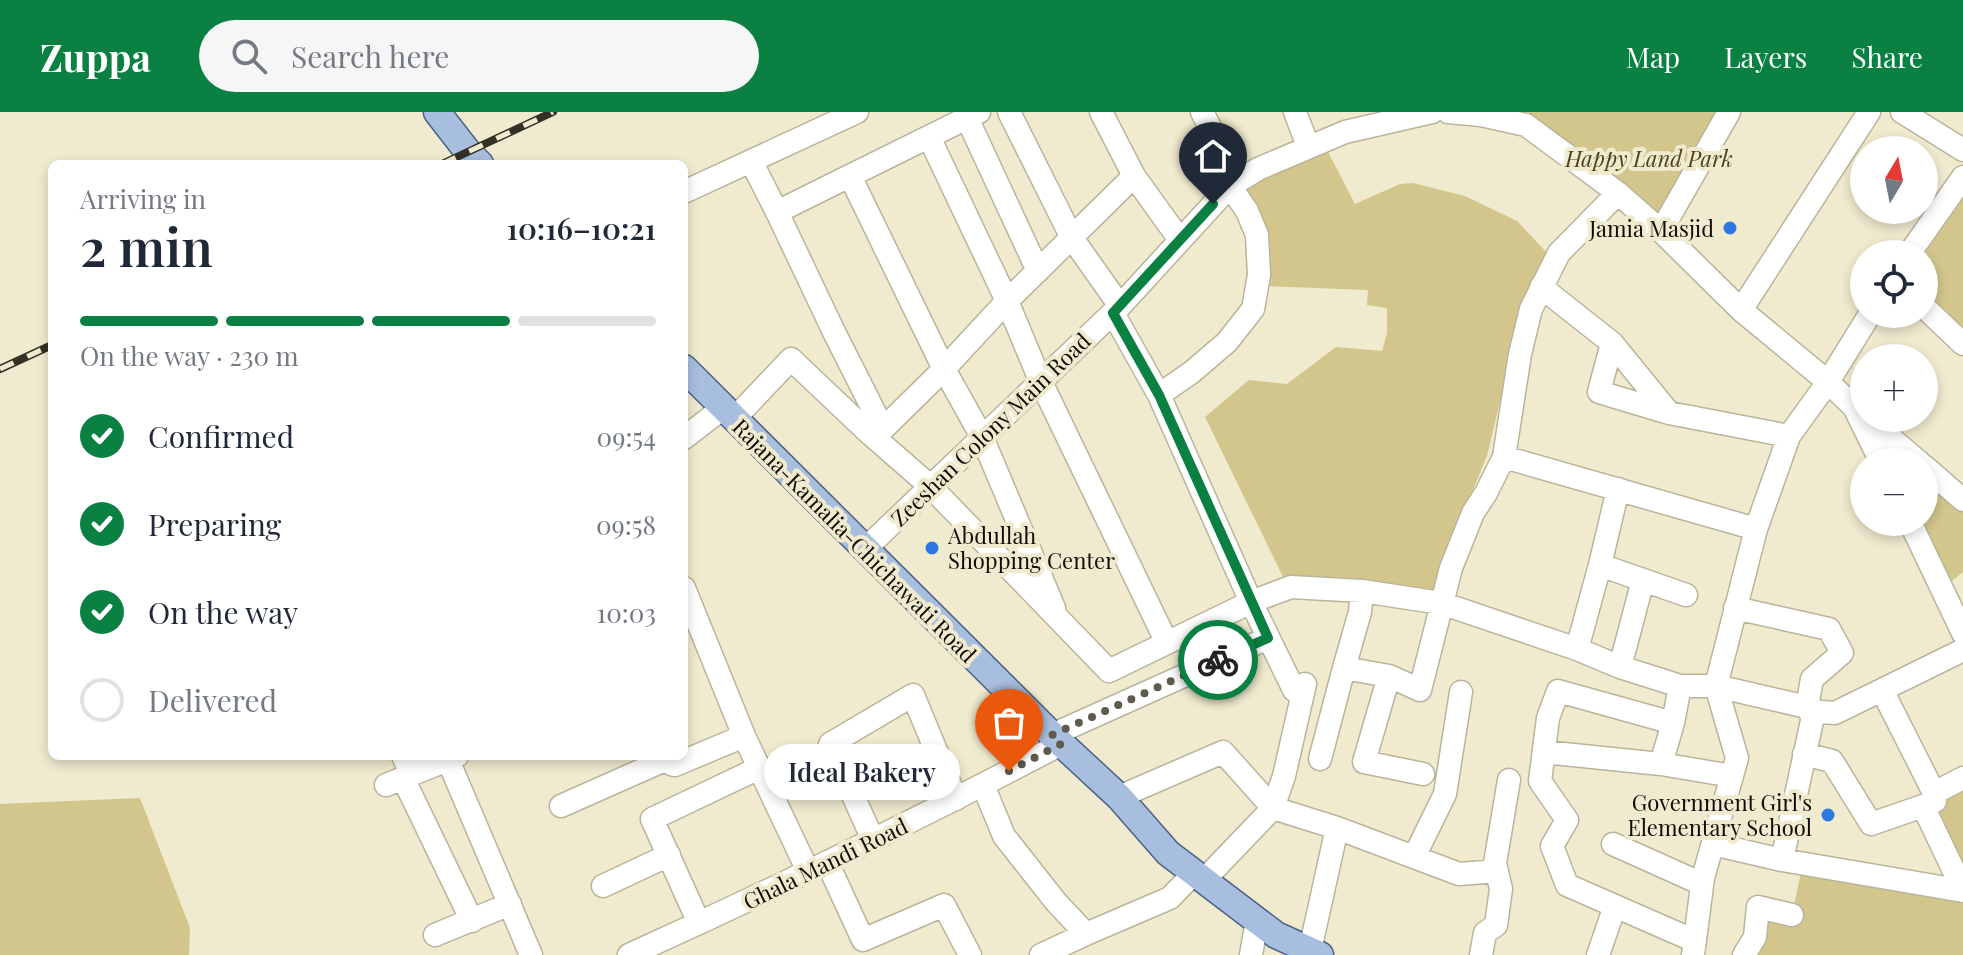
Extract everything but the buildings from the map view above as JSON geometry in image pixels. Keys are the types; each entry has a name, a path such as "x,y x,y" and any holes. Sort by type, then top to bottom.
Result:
{"main road":[{"path":"437,112 476,160"},
{"name":"Rajana-Kamalia-Chichawati Road","path":"688,372 864,550 1119,797 1168,853 1276,935 1315,953"}],"street":[{"path":"1009,112 1072,238 1116,309 1159,395 1251,602 1294,690 1305,684 1284,776 1273,808 1199,876 1170,898 1041,955"},
{"path":"1101,112 1134,176 1180,240"},
{"path":"1159,395 1227,342 1253,309 1259,275 1257,235 1202,112"},
{"path":"1295,112 1308,146"},
{"name":"Zeeshan Colony Main Road","path":"864,550 1116,309 1234,183 1308,146 1345,132 1432,112"},
{"path":"1448,112 1528,118 1618,193 1741,310 1850,402"},
{"path":"1661,231 1729,112"},
{"path":"1741,310 1869,112"},
{"path":"1902,112 1963,150"},
{"path":"688,190 853,113"},
{"path":"777,212 973,115 1038,271"},
{"path":"929,137 1007,301 1040,380 1167,643"},
{"path":"751,161 879,433"},
{"path":"850,176 944,369 982,437 1059,620"},
{"path":"879,433 1134,176"},
{"path":"1919,240 1963,177"},
{"path":"1344,668 1389,676 1420,690 1451,568 1473,513 1504,457 1520,354 1531,309 1559,253 1618,193"},
{"path":"1541,287 1612,343 1669,413"},
{"path":"1938,320 1963,344"},
{"path":"1673,723 1558,691 1548,718 1540,781 1567,820 1552,846 1567,885 1615,906 1694,948 1702,884 1737,758 1716,686 1756,529 1789,436 1861,328"},
{"path":"1612,343 1599,392 1669,413 1789,436"},
{"path":"688,436 728,414 791,359 879,433 1109,671 1251,602 1291,587 1362,591 1441,603 1680,686 1716,686 1835,713 1963,650"},
{"path":"1884,432 1903,448"},
{"path":"1504,457 1756,529"},
{"path":"1938,478 1963,500"},
{"path":"1577,649 1618,489"},
{"path":"1917,536 1963,633"},
{"path":"1600,565 1686,595"},
{"path":"1620,667 1643,580"},
{"path":"1320,759 1360,612 1362,591"},
{"path":"688,598 759,768 863,940 944,905 970,955"},
{"path":"1735,608 1829,629 1842,653 1812,679 1808,709 1813,716 1782,860"},
{"name":"Ghala Mandi Road","path":"629,955 956,799 1056,739 1268,638"},
{"path":"1389,676 1364,762 1423,774"},
{"path":"1661,764 1680,686"},
{"path":"1882,690 1963,890"},
{"path":"1414,857 1445,794 1461,692"},
{"path":"873,840 830,744 913,695 956,799"},
{"path":"688,760 744,736"},
{"path":"1119,797 1223,752 1273,808 1337,828 1459,874 1497,871"},
{"path":"1544,752 1661,764 1732,776"},
{"path":"1804,754 1832,761 1871,824 1928,800 1963,778"},
{"path":"446,760 401,774 472,921"},
{"path":"454,760 531,955"},
{"path":"561,806 662,760"},
{"path":"668,760 675,765 687,760"},
{"path":"699,923 652,819 759,768"},
{"path":"1481,955 1485,933 1496,925 1501,889 1495,863 1509,780"},
{"path":"983,785 1004,836 1056,902 1086,934"},
{"path":"1315,953 1337,828"},
{"path":"1613,844 1702,884"},
{"path":"1713,844 1782,860 1963,890"},
{"path":"603,886 669,855"},
{"path":"435,935 510,904"},
{"path":"1598,955 1615,906"},
{"path":"1744,955 1755,937 1758,907 1792,915"},
{"path":"1251,955 1257,920"}],"green space":[{"name":"Happy Land Park","path":"1529,112 1728,112 1661,231 1526,125"},
{"path":"1328,152 1355,204 1400,184 1413,183 1465,196 1517,221 1551,257 1512,351 1487,456 1436,597 1286,583 1205,417 1249,380 1287,384 1336,347 1382,351 1387,333 1387,308 1367,305 1368,290 1263,286 1242,192 1267,177"},
{"path":"1963,194 1963,327 1938,304 1938,240 1934,240"},
{"path":"1938,478 1963,500 1963,572 1942,589 1917,536 1938,536"},
{"path":"1963,778 1963,876 1923,806"},
{"path":"140,798 190,928 189,955 0,955 0,804"},
{"path":"1803,863 1963,891 1963,955 1743,955 1758,907 1792,915"}],"railway":[{"path":"451,160 553,112"},
{"path":"0,369 48,347"}],"way so far":[{"path":"1009,771 1061,744 1052,735 1218,660"}],"place":[{"name":"Jamia Masjid","path":"1730,228"},
{"name":"Abdullah Shopping Center","path":"932,548"},
{"name":"Ideal Bakery","path":"1009,771"},
{"name":"Government Girl's Elementary School","path":"1828,815"}],"route":[{"path":"1213,204 1113,313 1159,395 1268,638 1218,660"}]}
